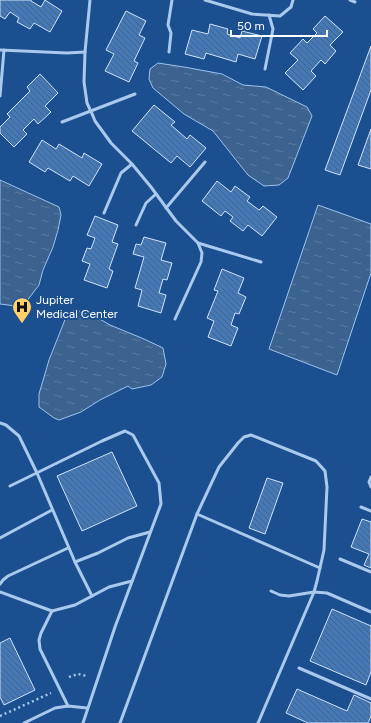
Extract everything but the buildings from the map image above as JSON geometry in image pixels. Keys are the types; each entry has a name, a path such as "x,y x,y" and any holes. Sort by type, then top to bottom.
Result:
{"lane":[{"path":"90,0 84,82 87,103 95,122 111,143 132,164 176,221 198,243 202,253 201,262 175,319"},
{"path":"169,52 171,33 168,26 172,0"},
{"path":"205,0 252,14 280,16 291,7 293,0"},
{"path":"350,0 355,2"},
{"path":"265,69 273,29 269,15"},
{"path":"0,96 2,50 67,53 85,52"},
{"path":"62,122 135,94"},
{"path":"166,208 205,162"},
{"path":"104,213 121,173 132,164"},
{"path":"136,225 146,203 156,194"},
{"path":"198,243 261,262"},
{"path":"0,423 20,436 68,548 92,596"},
{"path":"10,486 125,431 133,435 159,484 161,504 115,627 83,723"},
{"path":"120,723 197,514 219,467 244,437 251,436 316,461 325,472 327,487 324,550 314,592 258,723"},
{"path":"371,477 369,482 371,487"},
{"path":"361,507 371,511"},
{"path":"0,538 52,510"},
{"path":"197,514 320,568"},
{"path":"75,562 98,553 128,538 150,532"},
{"path":"0,584 8,576 68,548"},
{"path":"340,559 371,572"},
{"path":"0,592 52,611 75,605 109,587 132,581"},
{"path":"271,592 289,596 314,592 327,593 371,612"},
{"path":"52,611 41,633 39,640 40,649 68,706"},
{"path":"299,668 371,699"},
{"path":"24,723 55,708 68,706 88,708"}],"path":[{"path":"69,677 78,674 87,676"},
{"path":"0,716 51,693"}],"water":[{"path":"158,63 222,74 243,85 266,87 307,107 312,116 288,178 279,185 264,186 248,175 213,131 184,114 153,88 149,79 150,69"},
{"path":"0,180 59,207 61,215 53,247 43,270 39,285 26,302 16,306 0,304"},
{"path":"318,205 371,224 371,273 337,375 269,349"},
{"path":"76,310 98,318 110,325 163,348 166,364 162,377 151,385 132,389 128,386 100,400 81,412 59,420 39,407 39,394 49,360 68,312"}],"place":[{"name":"Jupiter Medical Center","path":"22,324"}]}
